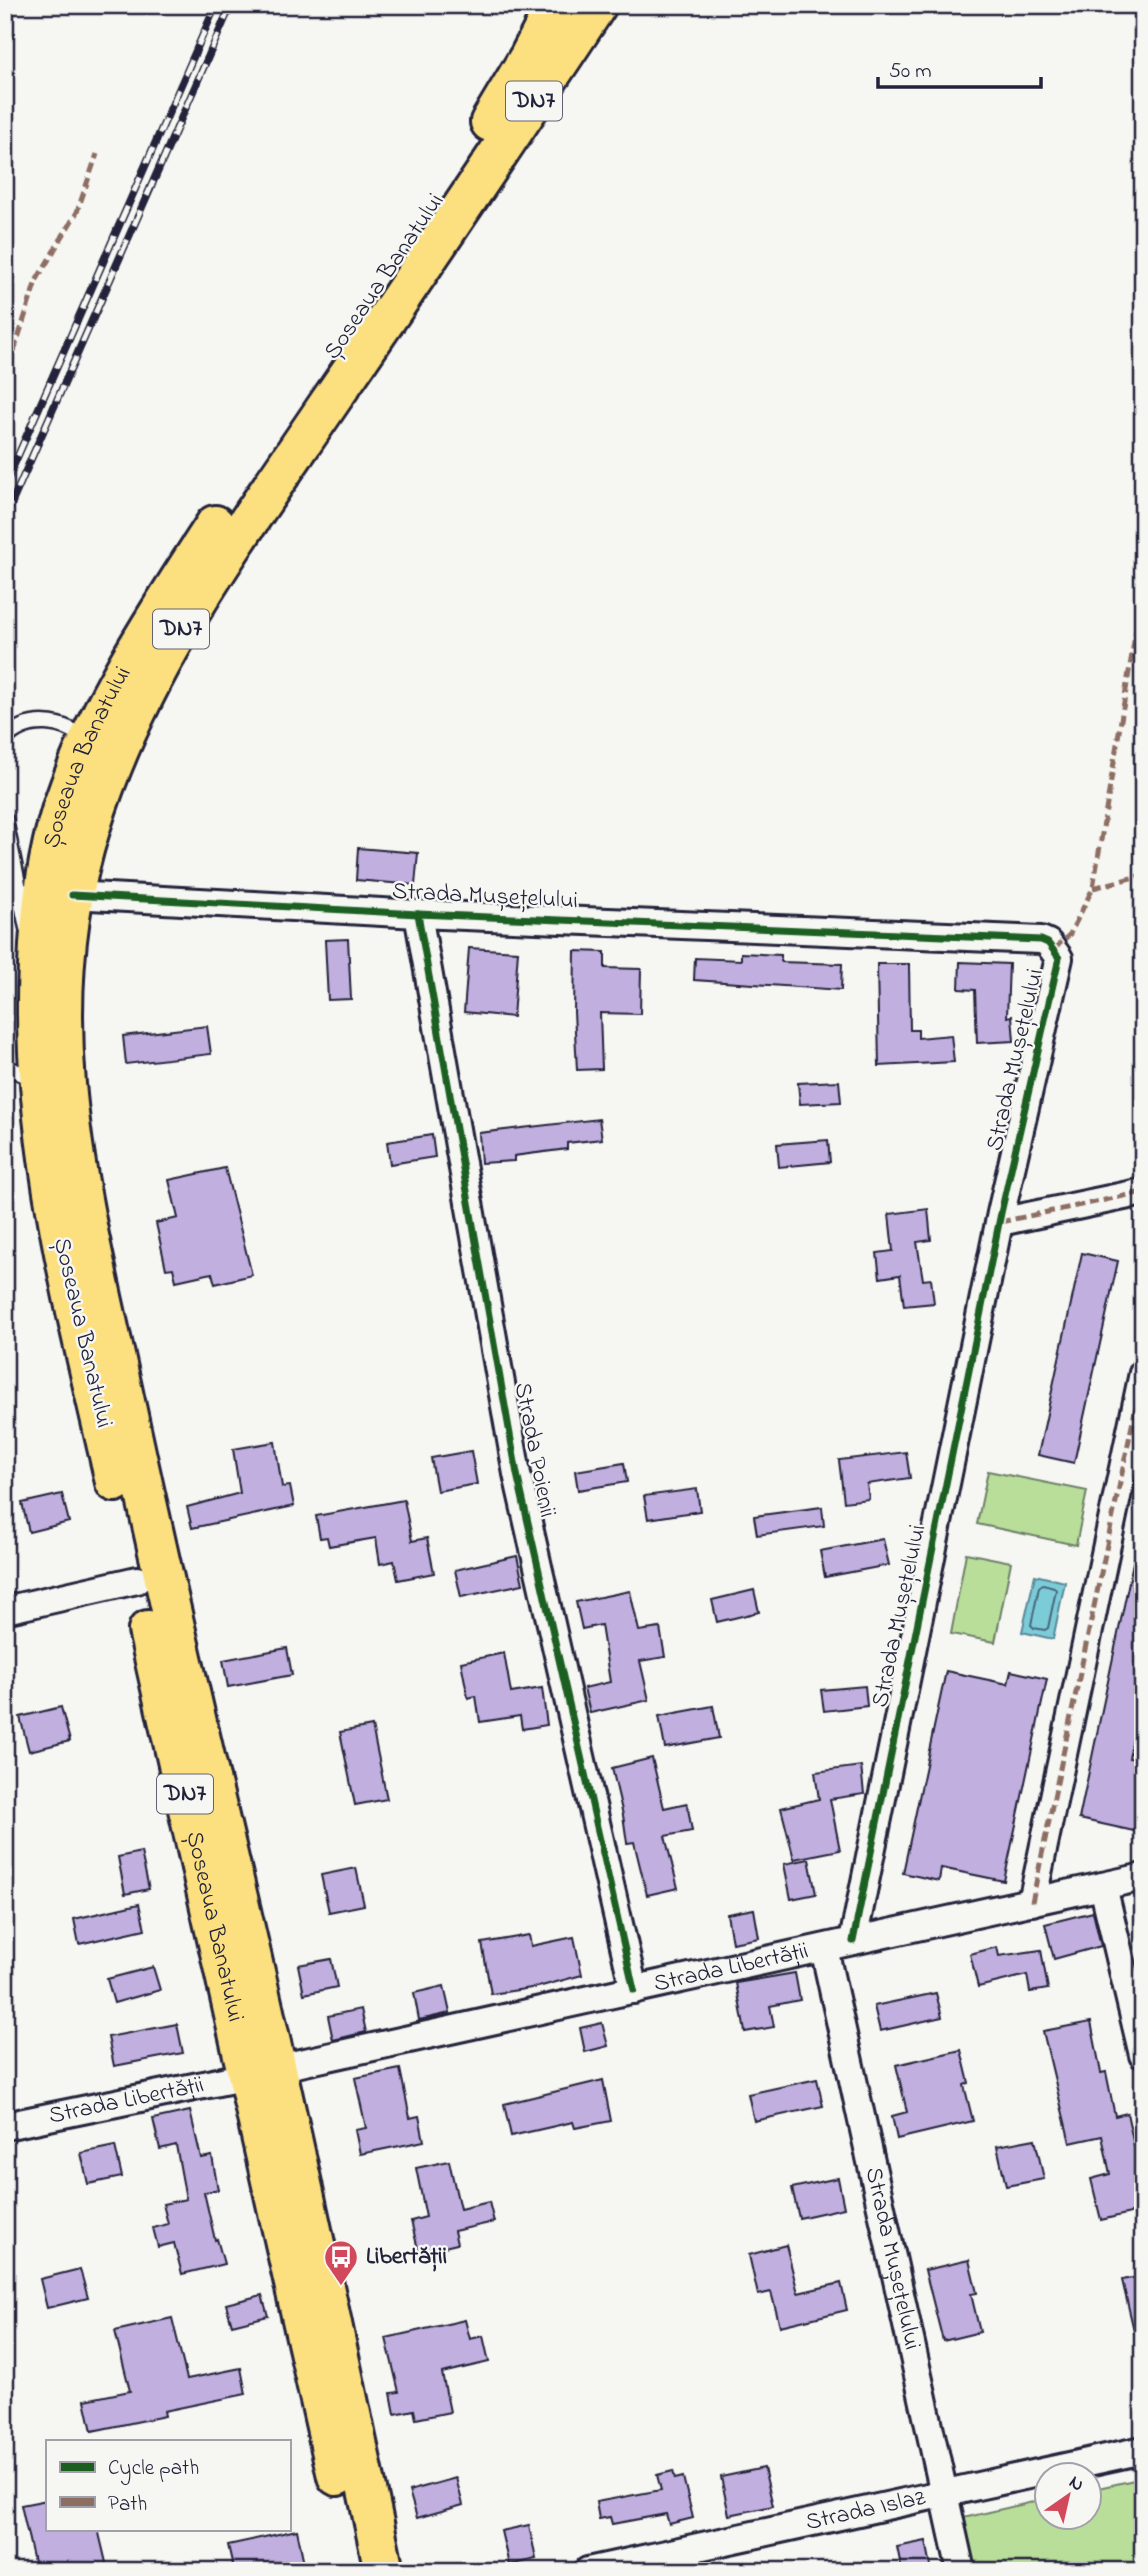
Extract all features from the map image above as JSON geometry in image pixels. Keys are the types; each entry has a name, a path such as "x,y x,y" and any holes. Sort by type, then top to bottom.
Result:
{"main road":[{"name":"DN7","path":"460,190 556,5"},
{"name":"DN7","path":"460,190 597,5"},
{"name":"Șoseaua Banatului","path":"384,2571 263,2072 137,1580 59,1233 46,1147 22,1074 37,971 40,911 48,864 63,806 92,761 123,673 170,594 460,190"},
{"name":"Șoseaua Banatului","path":"358,2571 293,2273 263,2072 157,1551 75,1169 69,1127 62,1020 63,972 72,895 96,810 133,718 168,652 242,532 460,190"}],"street":[{"name":"Strada Mușețelului","path":"72,895 1048,943 1059,958 1000,1222 853,1941"},
{"name":"Strada Poienii","path":"418,914 517,1474 634,1990"},
{"path":"1000,1222 1143,1192"},
{"path":"1032,1902 1143,1373"},
{"path":"5,1610 137,1580"},
{"name":"Strada Libertății","path":"5,2126 263,2072 1143,1877"},
{"path":"1103,1886 1143,2055"},
{"name":"Strada Mușețelului","path":"824,1948 961,2571"},
{"name":"Strada Islaz","path":"588,2571 1143,2450"}],"lane":[{"path":"5,739 23,726 40,723 64,727 83,737 92,761 94,787 73,853 72,895"},
{"path":"5,820 37,971"},
{"path":"5,911 48,864"}],"green space":[{"path":"988,1471 1087,1491 1076,1545 977,1524"},
{"path":"966,1553 1011,1562 995,1642 951,1634"},
{"path":"1143,2478 1143,2571 970,2571 959,2519 1032,2502 1032,2530 1102,2530 1102,2487"}],"water":[{"path":"1035,1575 1065,1582 1053,1639 1022,1632"}],"building":[{"path":"358,848 418,853 415,885 356,880"},
{"path":"348,939 351,999 328,1000 325,940"},
{"path":"469,948 518,951 513,1017 464,1012"},
{"path":"575,951 605,952 605,968 641,969 640,1014 600,1013 602,1069 577,1070"},
{"path":"741,953 781,955 781,962 842,964 841,990 694,980 695,958 741,960"},
{"path":"960,962 1009,964 1007,1017 1012,1016 1014,1041 977,1043 975,990 959,989"},
{"path":"877,964 909,964 910,1030 918,1030 918,1038 951,1035 954,1062 879,1066"},
{"path":"207,1026 211,1054 126,1064 123,1036"},
{"path":"839,1081 841,1102 800,1104 798,1083"},
{"path":"599,1119 602,1139 567,1143 567,1149 514,1156 514,1161 481,1163 479,1133"},
{"path":"432,1135 435,1157 390,1164 387,1142"},
{"path":"828,1140 830,1162 779,1167 777,1144"},
{"path":"225,1168 252,1275 215,1284 212,1273 176,1281 173,1268 166,1269 156,1223 178,1218 169,1180"},
{"path":"928,1209 931,1240 917,1242 923,1280 931,1279 934,1303 904,1306 900,1275 880,1278 877,1253 893,1251 889,1214"},
{"path":"1082,1253 1118,1261 1074,1463 1038,1455"},
{"path":"275,1442 282,1487 290,1486 294,1506 192,1528 187,1507 240,1493 233,1449"},
{"path":"471,1451 477,1484 437,1491 431,1458"},
{"path":"906,1452 910,1478 867,1484 869,1499 844,1502 839,1460"},
{"path":"624,1463 627,1482 578,1490 575,1471"},
{"path":"697,1489 700,1511 648,1519 644,1496"},
{"path":"62,1494 69,1522 29,1532 22,1503"},
{"path":"404,1500 412,1541 427,1538 434,1573 398,1580 394,1561 380,1564 376,1538 329,1546 327,1537 320,1538 316,1516"},
{"path":"822,1507 824,1526 757,1535 754,1516"},
{"path":"883,1539 889,1565 825,1577 820,1551"},
{"path":"1135,1553 1143,1554 1143,1691 1129,1758 1143,1759 1143,1833 1079,1819"},
{"path":"517,1556 523,1584 461,1597 455,1570"},
{"path":"754,1590 759,1612 717,1622 712,1600"},
{"path":"630,1591 639,1631 660,1628 665,1657 640,1661 649,1700 590,1713 584,1688 610,1682 601,1625 582,1629 576,1602"},
{"path":"287,1648 292,1675 228,1687 223,1660"},
{"path":"504,1653 511,1693 542,1688 547,1725 522,1729 520,1716 480,1722 476,1696 468,1698 461,1662"},
{"path":"946,1671 1008,1684 1011,1671 1047,1679 1004,1881 941,1868 939,1881 903,1873"},
{"path":"865,1686 867,1706 824,1711 821,1690"},
{"path":"713,1706 719,1738 665,1748 659,1716"},
{"path":"61,1707 70,1741 29,1751 20,1717"},
{"path":"372,1726 387,1799 355,1805 340,1732"},
{"path":"652,1758 664,1808 687,1803 692,1831 665,1836 678,1888 647,1895 634,1842 627,1843 612,1768"},
{"path":"861,1766 864,1794 830,1799 840,1850 794,1859 781,1808 819,1799 815,1772"},
{"path":"141,1852 149,1889 125,1894 118,1857"},
{"path":"809,1859 816,1894 791,1899 784,1864"},
{"path":"356,1868 364,1905 329,1912 321,1875"},
{"path":"139,1904 145,1929 79,1944 74,1919"},
{"path":"754,1909 759,1938 732,1943 727,1914"},
{"path":"1093,1912 1101,1946 1054,1959 1045,1924"},
{"path":"529,1935 531,1946 574,1937 582,1975 538,1987 491,1994 482,1943"},
{"path":"997,1947 999,1956 1041,1950 1048,1989 1030,1992 1027,1975 978,1987 970,1954"},
{"path":"331,1959 337,1987 304,1994 298,1965"},
{"path":"153,1967 160,1990 114,2003 107,1979"},
{"path":"795,1973 800,2000 770,2006 774,2027 745,2032 736,1983"},
{"path":"444,1986 450,2013 419,2020 414,1993"},
{"path":"936,1993 942,2017 880,2031 874,2006"},
{"path":"361,2009 366,2032 333,2040 328,2016"},
{"path":"1091,2022 1101,2073 1106,2072 1115,2116 1127,2113 1143,2187 1143,2210 1101,2220 1091,2179 1110,2174 1102,2136 1070,2143 1043,2031"},
{"path":"602,2023 608,2046 585,2052 580,2028"},
{"path":"177,2024 183,2053 114,2066 108,2037"},
{"path":"961,2050 969,2083 964,2085 973,2121 897,2139 892,2116 907,2112 896,2065"},
{"path":"400,2069 410,2118 419,2116 424,2141 360,2154 355,2130 366,2128 355,2078"},
{"path":"817,2079 823,2106 754,2121 748,2094"},
{"path":"603,2080 611,2121 575,2128 573,2122 511,2136 504,2104"},
{"path":"190,2111 201,2158 212,2156 218,2190 204,2192 215,2240 217,2239 224,2264 182,2274 174,2243 158,2247 153,2228 168,2224 163,2204 186,2199 176,2145 160,2149 153,2119"},
{"path":"1035,2139 1044,2179 1006,2186 997,2146"},
{"path":"115,2146 122,2177 88,2184 81,2153"},
{"path":"449,2161 460,2209 489,2202 494,2222 454,2231 457,2244 419,2253 411,2221 426,2217 416,2168"},
{"path":"838,2178 844,2208 799,2218 792,2188"},
{"path":"786,2245 798,2293 841,2283 847,2310 780,2326 771,2292 758,2295 749,2255"},
{"path":"969,2260 977,2293 971,2294 980,2332 943,2341 925,2270"},
{"path":"80,2269 88,2298 47,2308 40,2279"},
{"path":"1143,2276 1143,2338 1136,2339 1122,2280"},
{"path":"262,2295 268,2316 232,2325 226,2304"},
{"path":"172,2318 187,2379 241,2368 246,2394 164,2411 165,2416 92,2431 85,2400 130,2391 115,2331"},
{"path":"465,2320 470,2339 483,2336 489,2362 442,2373 450,2412 416,2419 414,2410 395,2414 391,2393 399,2392 386,2338"},
{"path":"764,2468 773,2506 729,2515 721,2477"},
{"path":"673,2471 675,2479 683,2477 693,2518 669,2524 666,2514 612,2524 610,2517 599,2519 596,2502 661,2490 657,2475"},
{"path":"456,2478 463,2505 417,2518 409,2491"},
{"path":"46,2500 46,2530 98,2530 108,2571 36,2571 21,2505"},
{"path":"529,2525 536,2559 509,2565 501,2531"},
{"path":"297,2530 304,2563 267,2571 234,2571 228,2545"},
{"path":"926,2541 932,2571 902,2571 897,2547"}],"railway":[{"path":"5,485 216,5"},
{"path":"5,518 231,5"}],"marked path":[{"path":"5,380 36,281 77,212 97,154"},
{"path":"1054,949 1070,934 1093,888 1143,588"},
{"path":"1093,888 1143,875"},
{"path":"1000,1222 1143,1192"},
{"path":"1032,1902 1143,1373"}],"cycle path":[{"path":"72,895 418,914 1041,940 1048,943 1059,958 1001,1213 853,1941"},
{"path":"418,914 517,1474 634,1990"}],"place":[{"name":"Libertății","path":"341,2287"}]}
